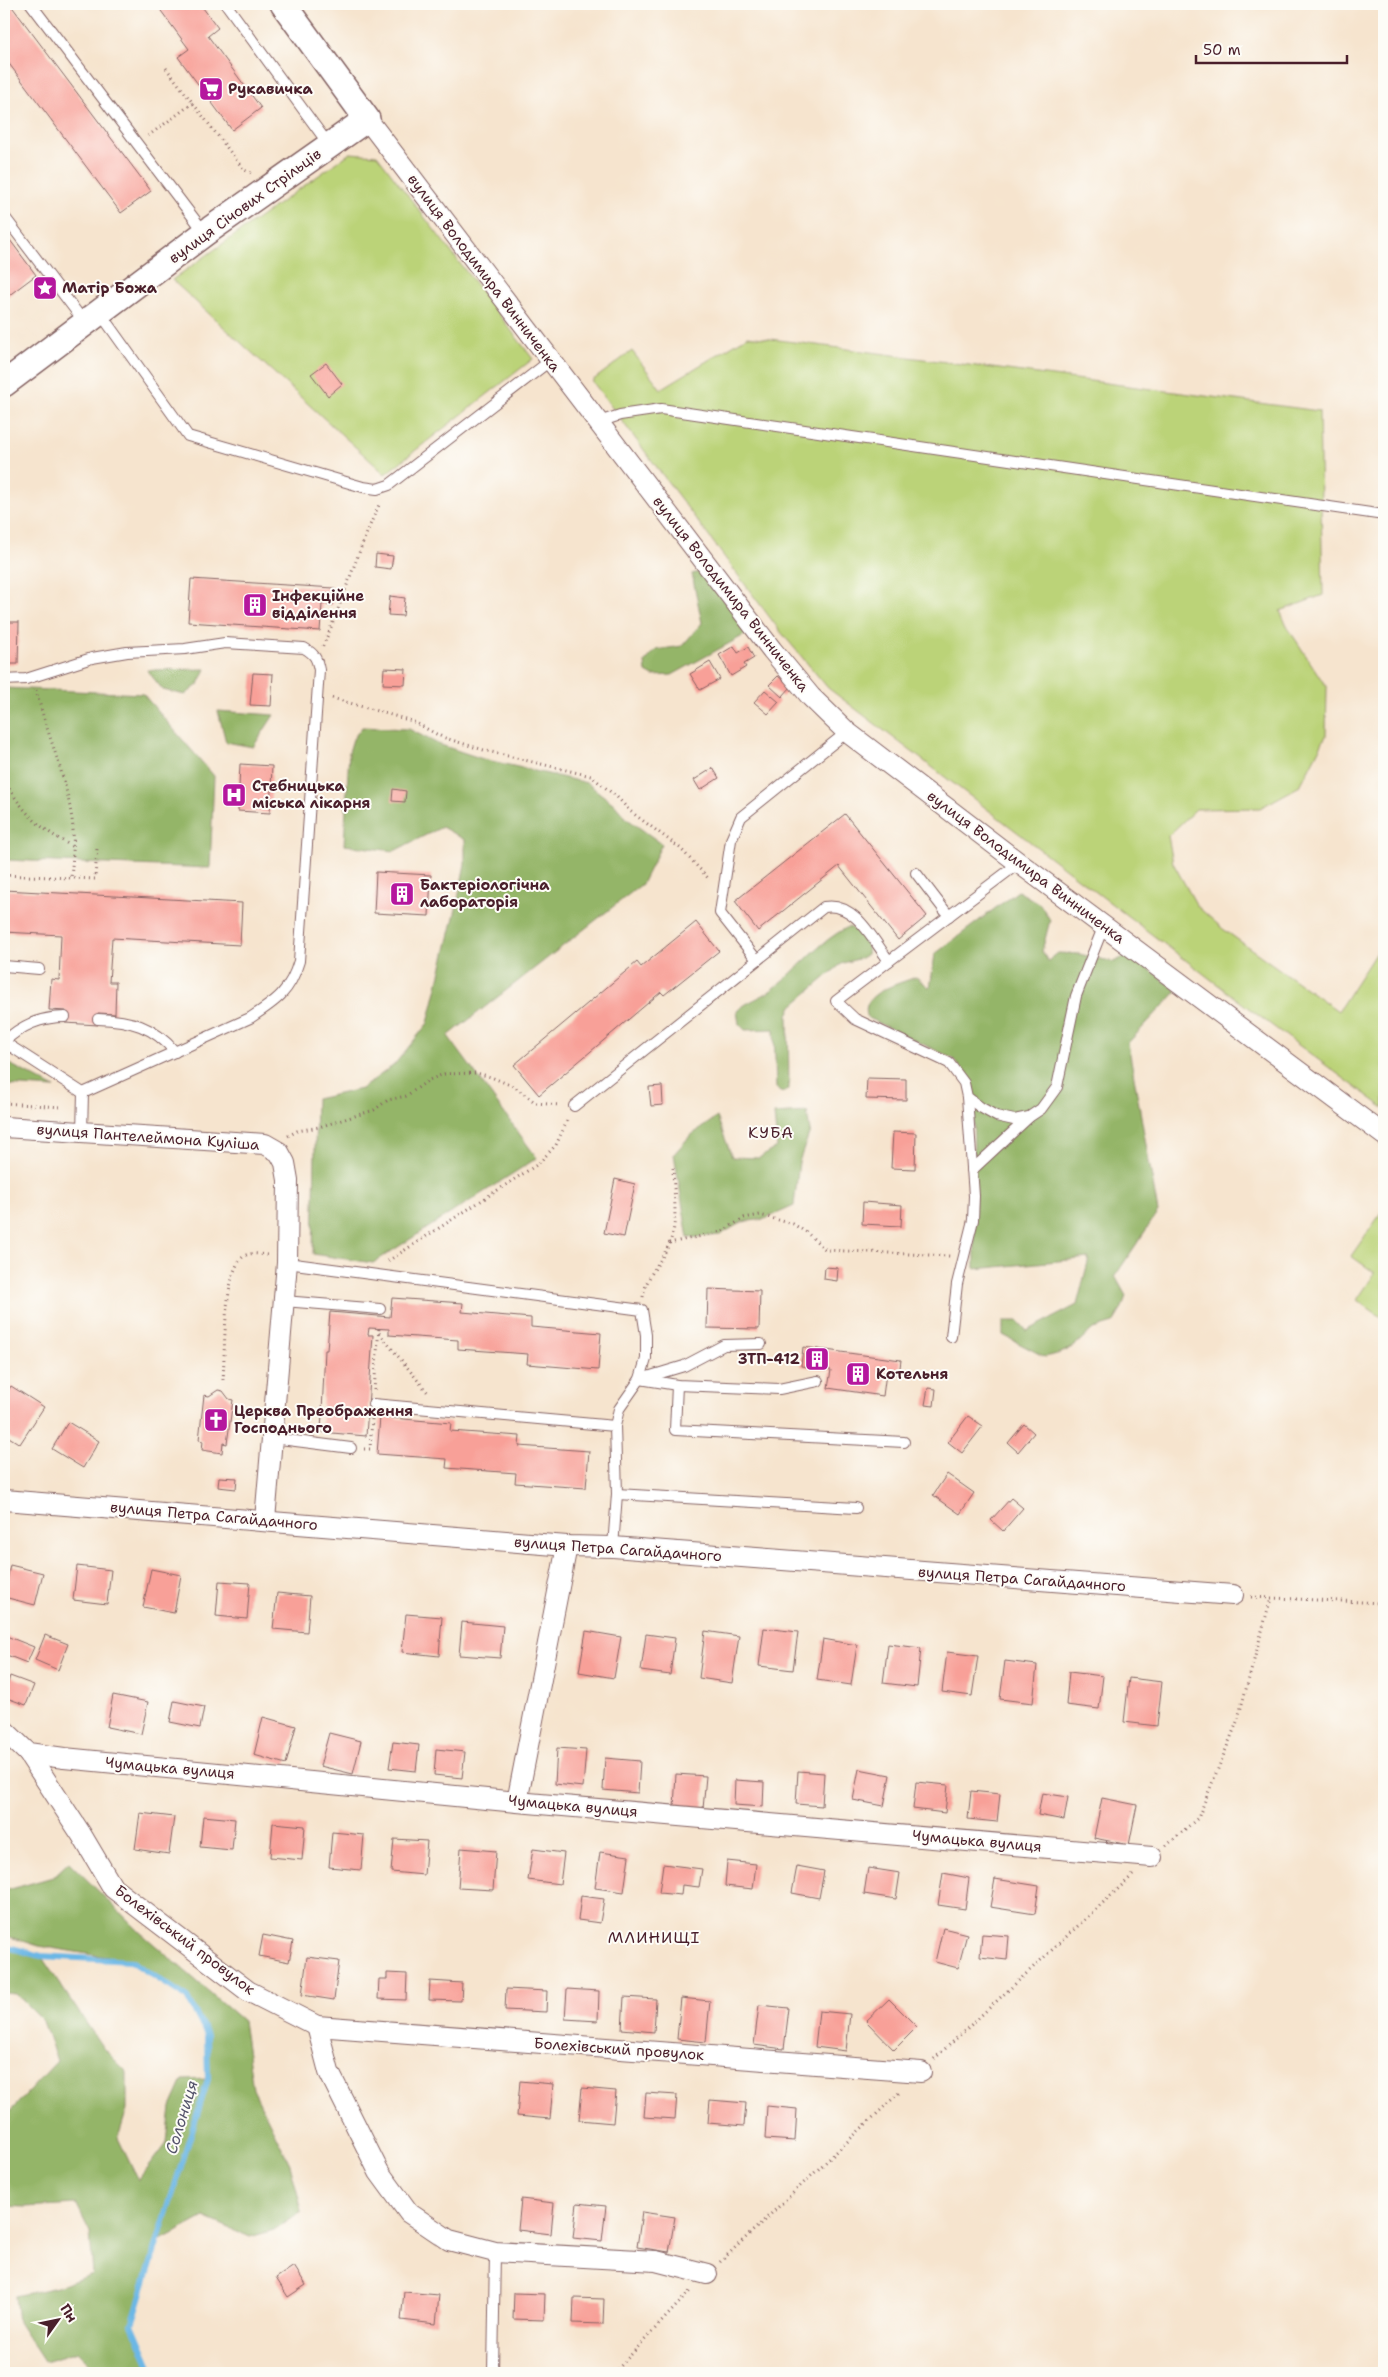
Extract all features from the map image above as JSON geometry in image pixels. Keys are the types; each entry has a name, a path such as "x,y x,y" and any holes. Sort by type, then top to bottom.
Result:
{"street":[{"name":"вулиця Володимира Винниченка","path":"282,4 367,119 772,650 811,696 847,732 1019,863 1384,1135"},
{"name":"вулиця Січових Стрільців","path":"5,382 205,233 367,119"},
{"name":"вулиця Пантелеймона Куліша","path":"4,1127 272,1146 279,1152 285,1163 288,1180 287,1260 265,1520"},
{"name":"вулиця Петра Сагайдачного","path":"4,1500 567,1546 613,1547 1233,1596"},
{"path":"517,1802 567,1546"},
{"path":"4,1730 28,1753"},
{"name":"Чумацька вулиця","path":"28,1753 517,1802 1152,1857"},
{"name":"Болехівський провулок","path":"28,1753 81,1834 113,1888 248,1991 317,2026 921,2072"},
{"path":"317,2026 329,2072 379,2172 409,2213 449,2240 495,2252 656,2261 707,2274"}],"lane":[{"path":"31,4 205,233"},
{"path":"226,4 329,145"},
{"path":"4,216 92,317 188,436 363,487 377,489 389,485 551,360"},
{"path":"598,422 620,414 661,410 1384,515"},
{"path":"4,680 32,677 92,658 127,652 185,649 224,642 304,648 313,653 317,660 317,692 299,961 286,991 275,1002 250,1018 83,1093"},
{"path":"757,960 720,913 731,840 741,817 847,732"},
{"path":"951,1337 957,1284 973,1220 972,1170 967,1097 964,1083 949,1063 855,1019 836,1001 1019,863"},
{"path":"916,873 949,916"},
{"path":"574,1106 824,907 835,905 846,909 857,918 889,961"},
{"path":"972,1170 1028,1117 1041,1110 1057,1087 1076,996 1104,925"},
{"path":"4,966 39,969"},
{"path":"66,1017 49,1018 29,1024 4,1042 83,1093"},
{"path":"98,1019 137,1023 154,1032 175,1052"},
{"path":"82,1132 83,1093"},
{"path":"967,1097 996,1116 1014,1120 1028,1117"},
{"path":"287,1260 366,1275 642,1310 646,1335 646,1359 640,1379 619,1409 615,1426 618,1494 613,1547"},
{"path":"284,1301 380,1309"},
{"path":"640,1379 684,1366 724,1345 733,1343 761,1344"},
{"path":"640,1379 677,1385 779,1390 818,1381"},
{"path":"677,1385 675,1430 904,1442"},
{"path":"373,1404 615,1426"},
{"path":"272,1438 351,1448"},
{"path":"618,1494 856,1508"},
{"path":"493,2373 495,2252"}],"path":[{"path":"166,68 232,154"},
{"path":"137,144 193,103"},
{"path":"317,660 349,582 363,539 389,485"},
{"path":"32,677 64,782 71,814 73,848 71,878"},
{"path":"317,692 412,721 442,736 487,751 591,776 617,797 630,811 680,848 715,886 723,891"},
{"path":"4,780 18,803 43,830 73,848"},
{"path":"4,875 95,879 97,849"},
{"path":"272,1146 297,1131 319,1127 374,1110 388,1100 406,1096 429,1080 444,1074 476,1073 503,1081 541,1104 574,1106 556,1145 538,1164 366,1275"},
{"path":"4,1103 61,1107"},
{"path":"642,1310 645,1283 669,1244 673,1232 673,1166"},
{"path":"669,1244 721,1232 744,1218 760,1215 793,1224 806,1232 826,1250 964,1257"},
{"path":"223,1380 229,1281 237,1264 242,1257 249,1254 287,1260"},
{"path":"379,1328 379,1333 443,1410"},
{"path":"1233,1596 1384,1603"},
{"path":"614,2373 707,2274 1152,1857 1198,1818 1237,1722 1271,1598"}],"green space":[{"path":"350,153 377,155 533,359 385,474 172,280"},
{"path":"748,336 1319,411 1323,595 1280,611 1288,628 1327,688 1326,736 1300,786 1260,808 1196,809 1168,836 1173,863 1197,906 1223,929 1338,1011 1384,940 1384,1108 1259,1016 828,688 780,631 592,381 632,351 661,389"},
{"path":"703,571 748,633 672,675 653,676 646,672 645,662 656,650 682,646 702,623 692,574"},
{"path":"206,669 199,684 185,695 163,690 147,670"},
{"path":"4,688 143,694 214,776 210,868 4,860"},
{"path":"218,711 274,715 253,747 226,742"},
{"path":"362,727 409,729 438,744 483,759 587,783 614,804 626,818 662,844 642,884 448,1036 537,1158 373,1263 313,1254 316,1099 361,1089 394,1065 428,1023 456,909 465,864 465,840 442,827 394,851 344,845 349,752 353,739"},
{"path":"1018,891 1040,904 1050,920 1042,951 1048,961 1058,953 1079,954 1114,962 1130,954 1177,991 1128,1043 1158,1212 1115,1276 1126,1296 1121,1310 1113,1323 1093,1329 1074,1346 1061,1353 1045,1357 1003,1335 1003,1321 1018,1321 1027,1331 1077,1305 1089,1258 975,1269 973,1085 954,1059 868,1018 866,1009 868,1002 874,996 890,986 916,977 930,988 935,954"},
{"path":"848,927 863,937 867,945 867,954 840,965 792,1006 788,1015 789,1089 782,1092 776,1088 774,1029 745,1030 739,1024 737,1011 773,989 827,940"},
{"path":"4,1061 55,1088 4,1085"},
{"path":"807,1112 810,1131 799,1162 794,1206 765,1219 742,1222 720,1235 688,1238 674,1154 690,1136 717,1117 732,1157 759,1158 777,1147 774,1114"},
{"path":"1384,1209 1384,1319 1357,1300 1375,1273 1351,1256"},
{"path":"69,1862 141,1933 243,2021 253,2089 290,2164 302,2211 274,2230 250,2237 204,2217 157,2242 132,2324 153,2373 100,2373 78,2352 44,2362 18,2322 15,2296 57,2287 93,2274 90,2232 76,2204 25,2207 4,2206 4,2118 57,2061 43,2021 16,1994 4,1993 4,1946 41,1956 103,2048 127,2072 127,2109 118,2138 138,2180 167,2142 171,2107 183,2080 208,2079 207,2035 188,1998 131,1961 39,1946 10,1937 4,1932 4,1891 53,1877"}],"building":[{"path":"4,4 10,4 151,191 121,213 4,57"},
{"path":"156,4 200,4 218,28 208,36 261,108 232,130 178,57 189,49"},
{"path":"4,232 36,275 4,299"},
{"path":"326,363 342,384 328,396 311,374"},
{"path":"376,554 393,556 391,569 375,567"},
{"name":"Інфекційне відділення","path":"191,579 334,588 333,605 322,604 320,631 188,622"},
{"path":"390,596 405,598 403,616 388,615"},
{"path":"4,622 19,622 18,664 4,664"},
{"path":"734,646 738,653 748,647 754,658 744,664 746,667 731,676 719,655"},
{"path":"710,662 720,679 700,690 690,674"},
{"path":"384,668 406,669 405,685 383,684"},
{"path":"253,673 273,674 271,706 250,705"},
{"path":"778,676 791,687 782,697 769,685"},
{"path":"765,690 779,702 768,714 754,702"},
{"path":"240,764 272,766 270,813 238,811"},
{"path":"713,768 719,778 700,790 694,780"},
{"path":"393,789 406,791 405,802 392,801"},
{"path":"845,814 927,916 898,940 839,866 758,931 735,901"},
{"name":"Бактеріологічна лабораторія","path":"376,872 431,875 429,916 374,913"},
{"path":"4,890 242,903 240,945 112,938 109,982 116,982 115,1014 98,1013 98,1025 65,1023 66,1011 49,1010 51,979 59,980 61,935 4,932"},
{"path":"696,922 719,951 664,995 661,992 539,1095 514,1065 637,962 641,967"},
{"path":"867,1078 906,1079 906,1100 866,1099"},
{"path":"662,1086 663,1105 651,1106 649,1087"},
{"path":"893,1132 916,1133 915,1169 891,1168"},
{"path":"615,1179 635,1184 624,1237 604,1233"},
{"path":"863,1202 902,1205 901,1226 862,1224"},
{"path":"825,1267 838,1268 837,1281 824,1279"},
{"path":"708,1289 760,1291 759,1329 707,1328"},
{"path":"392,1298 463,1303 462,1312 531,1318 531,1327 601,1333 598,1370 527,1364 528,1354 458,1349 458,1340 389,1335 389,1329 369,1328 368,1335 373,1335 366,1436 321,1432 325,1350 327,1350 330,1312 390,1317"},
{"name":"Котельня","path":"803,1347 901,1360 899,1375 886,1373 883,1396 828,1388 831,1370 801,1366"},
{"path":"11,1386 44,1407 20,1444 4,1434 4,1397"},
{"path":"928,1388 936,1389 934,1406 925,1405"},
{"name":"Церква Преображення Господнього","path":"218,1390 223,1391 229,1399 233,1400 227,1444 223,1443 222,1453 202,1450 203,1441 199,1440 204,1395 209,1396"},
{"path":"968,1416 983,1426 962,1453 948,1442"},
{"path":"380,1417 451,1423 450,1431 520,1436 519,1446 589,1451 586,1488 515,1483 516,1473 446,1468 447,1459 377,1454"},
{"path":"68,1422 99,1441 83,1468 52,1449"},
{"path":"1024,1424 1034,1433 1018,1452 1008,1443"},
{"path":"947,1474 974,1493 960,1514 933,1495"},
{"path":"219,1477 237,1478 236,1489 218,1487"},
{"path":"1011,1498 1023,1508 1003,1531 991,1520"},
{"path":"10,1565 43,1573 35,1605 4,1597"},
{"path":"77,1566 111,1570 107,1604 73,1600"},
{"path":"151,1569 181,1575 174,1613 143,1607"},
{"path":"219,1581 250,1583 247,1619 216,1616"},
{"path":"277,1593 310,1596 307,1632 273,1629"},
{"path":"406,1614 442,1617 439,1656 402,1652"},
{"path":"462,1622 503,1626 500,1658 459,1655"},
{"path":"764,1628 798,1632 793,1670 759,1666"},
{"path":"586,1631 621,1637 614,1678 579,1672"},
{"path":"705,1631 739,1636 732,1683 699,1678"},
{"path":"646,1634 675,1638 670,1675 641,1671"},
{"path":"4,1635 34,1647 27,1663 4,1654"},
{"path":"45,1635 68,1644 58,1670 35,1660"},
{"path":"823,1639 857,1645 851,1685 817,1680"},
{"path":"888,1644 921,1648 917,1687 883,1683"},
{"path":"947,1652 978,1656 972,1696 942,1692"},
{"path":"1005,1661 1037,1665 1033,1703 1000,1699"},
{"path":"1069,1672 1103,1676 1099,1709 1066,1705"},
{"path":"10,1676 34,1685 26,1705 4,1697"},
{"path":"1129,1678 1162,1682 1157,1726 1124,1722"},
{"path":"113,1695 148,1702 141,1734 107,1727"},
{"path":"174,1701 204,1707 200,1728 170,1722"},
{"path":"263,1717 296,1726 286,1764 254,1755"},
{"path":"329,1733 361,1741 353,1774 320,1766"},
{"path":"393,1742 419,1745 416,1771 389,1768"},
{"path":"557,1748 586,1750 583,1787 555,1784"},
{"path":"436,1749 465,1752 462,1778 434,1775"},
{"path":"605,1758 640,1761 638,1793 603,1790"},
{"path":"859,1769 890,1775 884,1806 853,1800"},
{"path":"798,1771 824,1773 822,1806 796,1804"},
{"path":"676,1774 706,1776 703,1809 674,1807"},
{"path":"735,1780 764,1782 763,1807 734,1805"},
{"path":"916,1782 948,1785 945,1813 913,1809"},
{"path":"971,1791 1000,1794 997,1822 968,1819"},
{"path":"1042,1793 1068,1797 1064,1820 1038,1815"},
{"path":"1102,1798 1137,1805 1129,1845 1094,1838"},
{"path":"140,1813 174,1817 169,1854 135,1849"},
{"path":"203,1816 235,1819 232,1850 200,1847"},
{"path":"273,1823 305,1826 302,1860 270,1857"},
{"path":"332,1832 364,1835 361,1870 329,1867"},
{"path":"394,1839 427,1841 424,1875 391,1872"},
{"path":"461,1848 496,1851 493,1890 458,1888"},
{"path":"533,1849 564,1853 560,1884 528,1880"},
{"path":"600,1852 629,1856 624,1892 595,1888"},
{"path":"727,1861 756,1864 753,1889 725,1886"},
{"path":"663,1864 702,1869 699,1887 682,1885 681,1895 659,1893"},
{"path":"797,1866 824,1871 819,1898 792,1893"},
{"path":"868,1868 900,1873 896,1899 864,1894"},
{"path":"943,1873 969,1878 965,1909 938,1905"},
{"path":"995,1879 1039,1886 1035,1914 990,1907"},
{"path":"581,1896 604,1899 600,1923 578,1920"},
{"path":"943,1928 967,1934 958,1968 935,1962"},
{"path":"982,1934 1009,1936 1007,1960 980,1957"},
{"path":"263,1935 293,1941 289,1962 259,1956"},
{"path":"307,1957 339,1961 334,2000 302,1995"},
{"path":"387,1973 407,1974 406,2000 378,1999 379,1979 387,1979"},
{"path":"430,1981 462,1983 461,2001 429,2000"},
{"path":"506,1989 547,1991 546,2012 505,2010"},
{"path":"567,1989 599,1991 598,2021 565,2019"},
{"path":"624,1997 656,1999 654,2032 622,2029"},
{"path":"681,1998 710,2001 706,2042 677,2039"},
{"path":"889,1999 917,2027 894,2050 866,2021"},
{"path":"759,2005 789,2008 784,2049 754,2045"},
{"path":"819,2011 850,2014 846,2051 815,2047"},
{"path":"520,2081 553,2084 550,2119 517,2116"},
{"path":"582,2088 616,2091 613,2123 579,2120"},
{"path":"646,2093 677,2095 675,2119 644,2117"},
{"path":"710,2100 746,2103 744,2126 708,2123"},
{"path":"767,2106 797,2109 795,2141 765,2139"},
{"path":"521,2199 554,2203 551,2234 518,2230"},
{"path":"577,2203 606,2206 602,2241 573,2238"},
{"path":"642,2212 675,2217 669,2252 637,2247"},
{"path":"294,2266 306,2285 288,2297 276,2278"},
{"path":"404,2292 439,2295 436,2324 401,2320"},
{"path":"514,2293 545,2294 544,2320 513,2319"},
{"path":"574,2298 604,2299 603,2324 573,2323"}],"waterway":[{"name":"Солониця","path":"4,1946 41,1956 131,1961 188,1998 207,2035 208,2079 132,2324 153,2373"}],"place":[{"name":"Рукавичка","path":"211,89"},
{"name":"Матір Божа","path":"45,288"},
{"name":"Інфекційне відділення","path":"255,605"},
{"name":"Стебницька міська лікарня","path":"234,795"},
{"name":"Бактеріологічна лабораторія","path":"402,894"},
{"name":"ЗТП-412","path":"817,1359"},
{"name":"Котельня","path":"858,1374"},
{"name":"Церква Преображення Господнього","path":"216,1420"}],"district":[{"name":"КУБА","path":"771,1132"},
{"name":"МЛИНИЩІ","path":"654,1937"}]}
